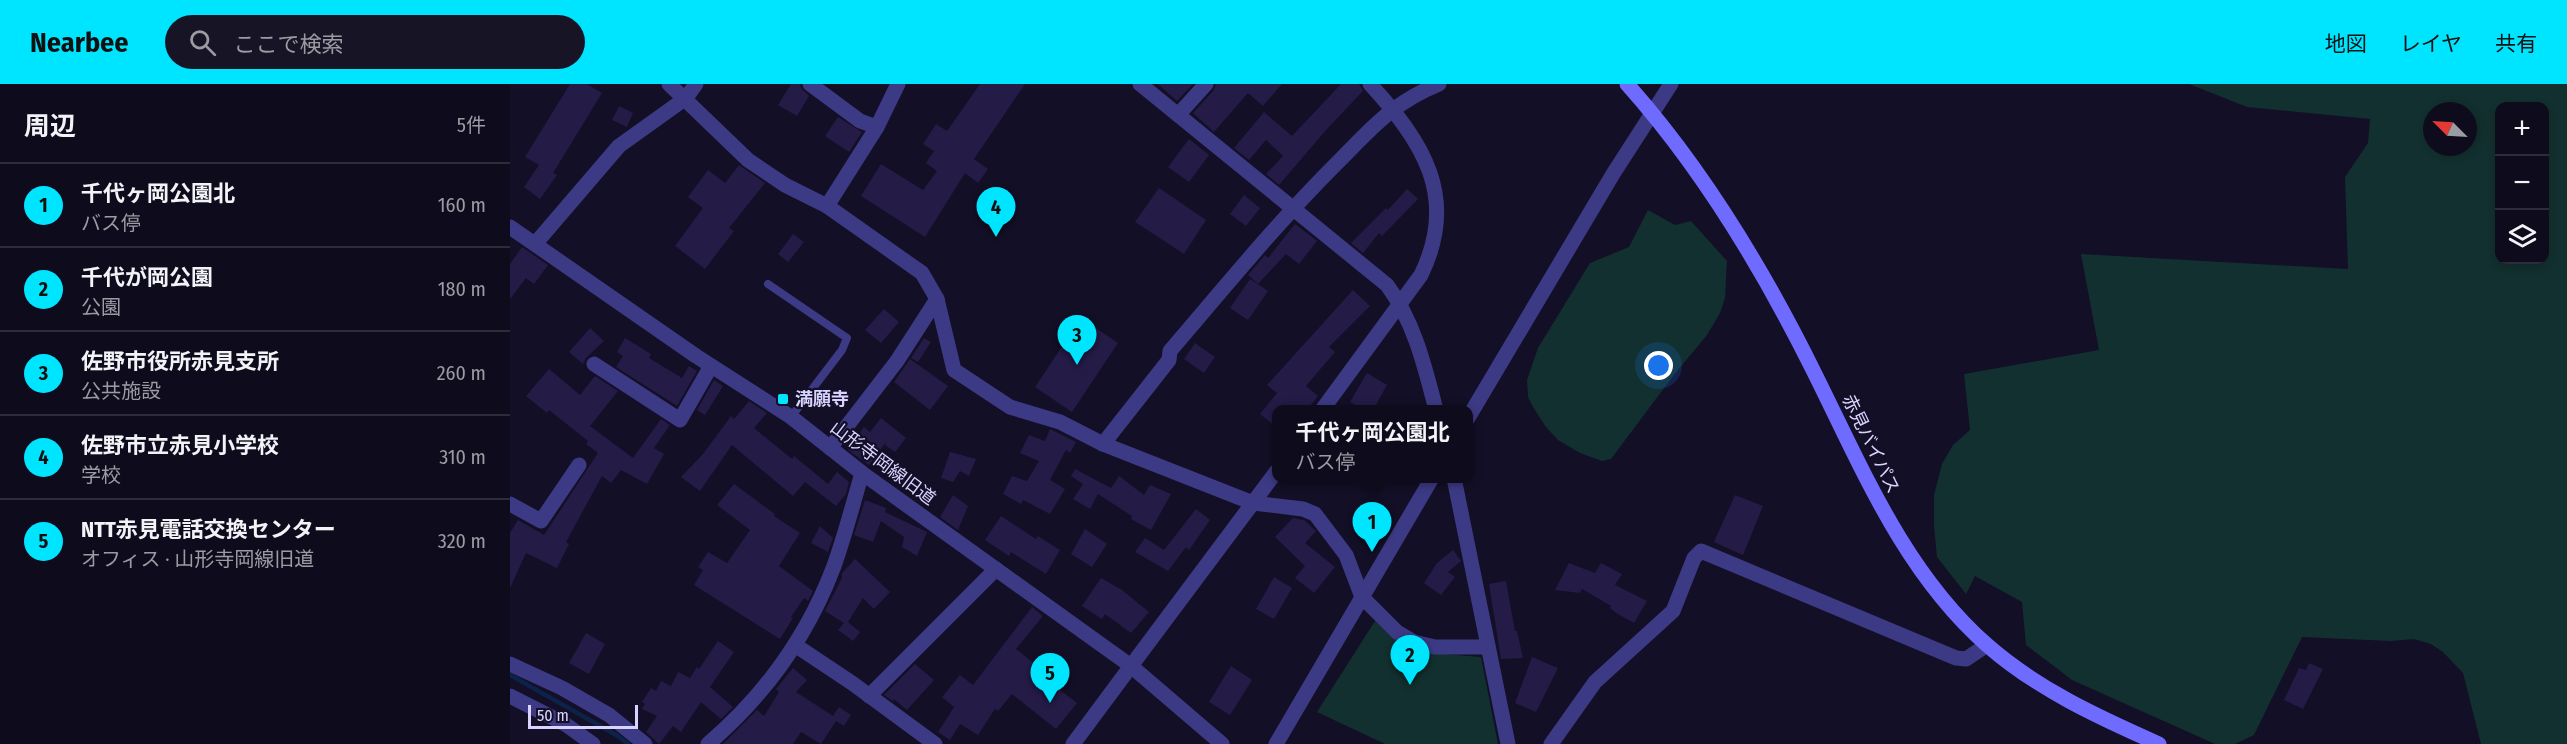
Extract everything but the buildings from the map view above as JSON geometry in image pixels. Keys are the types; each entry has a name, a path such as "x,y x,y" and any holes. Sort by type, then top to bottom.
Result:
{"main road":[{"name":"赤見バイパス","path":"1627,84 1652,112 1737,235 1778,301 1877,502 1901,542 1957,614 1987,645 2049,690 2159,744"}],"street":[{"path":"669,84 748,160 785,186 827,206 922,273 937,299 954,370 1010,407 1060,422 1103,444 1252,503 1303,509 1315,514 1346,555 1362,597 1397,632 1414,642 1435,647 1488,647"},
{"path":"535,244 619,146 686,98 696,84"},
{"path":"810,84 860,122 877,128"},
{"path":"827,206 877,128 898,84"},
{"path":"1140,84 1387,285 1401,303 1423,360 1435,405"},
{"path":"1178,115 1206,84"},
{"path":"1326,405 1421,275 1431,255 1436,233 1437,210 1431,171 1422,151 1392,108 1370,84"},
{"path":"1103,444 1169,360 1170,351 1292,208 1392,108 1414,94 1439,84"},
{"path":"1473,409 1671,84"},
{"name":"山形寺岡線旧道","path":"510,227 711,366 791,417 862,473 1131,666 1222,744"},
{"path":"830,448 897,361 937,299"},
{"path":"594,364 680,420 711,366"},
{"path":"510,504 541,522 579,465"},
{"path":"708,744 756,698 795,645 833,568 862,473"},
{"path":"1073,744 1272,477"},
{"path":"1276,744 1429,483"},
{"path":"1455,483 1508,744"},
{"path":"1551,744 1595,682 1673,611 1694,558 1701,551 1956,658 1966,659 1987,645"},
{"path":"869,696 996,569"},
{"path":"795,645 935,744"},
{"path":"510,664 562,688 609,716 645,744"},
{"path":"510,696 565,724 593,744"}],"lane":[{"path":"768,284 847,338 842,350 791,417"}],"green space":[{"path":"2189,84 2567,84 2567,744 2481,744 2463,673 2443,652 2431,644 2414,639 2391,641 2302,637 2254,735 2235,744 2215,744 2072,680 2026,645 2022,602 1975,576 1966,594 1937,557 1934,495 1942,464 1953,445 1970,430 1964,374 2099,350 2081,254 2348,269 2345,177 2368,143 2370,119 2247,107"},
{"path":"1648,210 1675,225 1691,221 1727,261 1725,298 1720,313 1707,335 1611,459 1602,461 1580,453 1558,440 1533,407 1528,397 1527,380 1538,348 1590,263 1629,247"},
{"path":"1375,621 1431,653 1481,657 1498,744 1385,744 1317,712"}],"waterway":[{"path":"510,675 618,736 628,744"}],"place":[{"name":"佐野市立赤見小学校","path":"996,237"},
{"name":"佐野市役所赤見支所","path":"1077,365"},
{"name":"満願寺","path":"783,399"},
{"name":"千代ヶ岡公園北","path":"1372,552"},
{"name":"千代が岡公園","path":"1410,685"},
{"name":"NTT赤見電話交換センター","path":"1050,703"}]}
